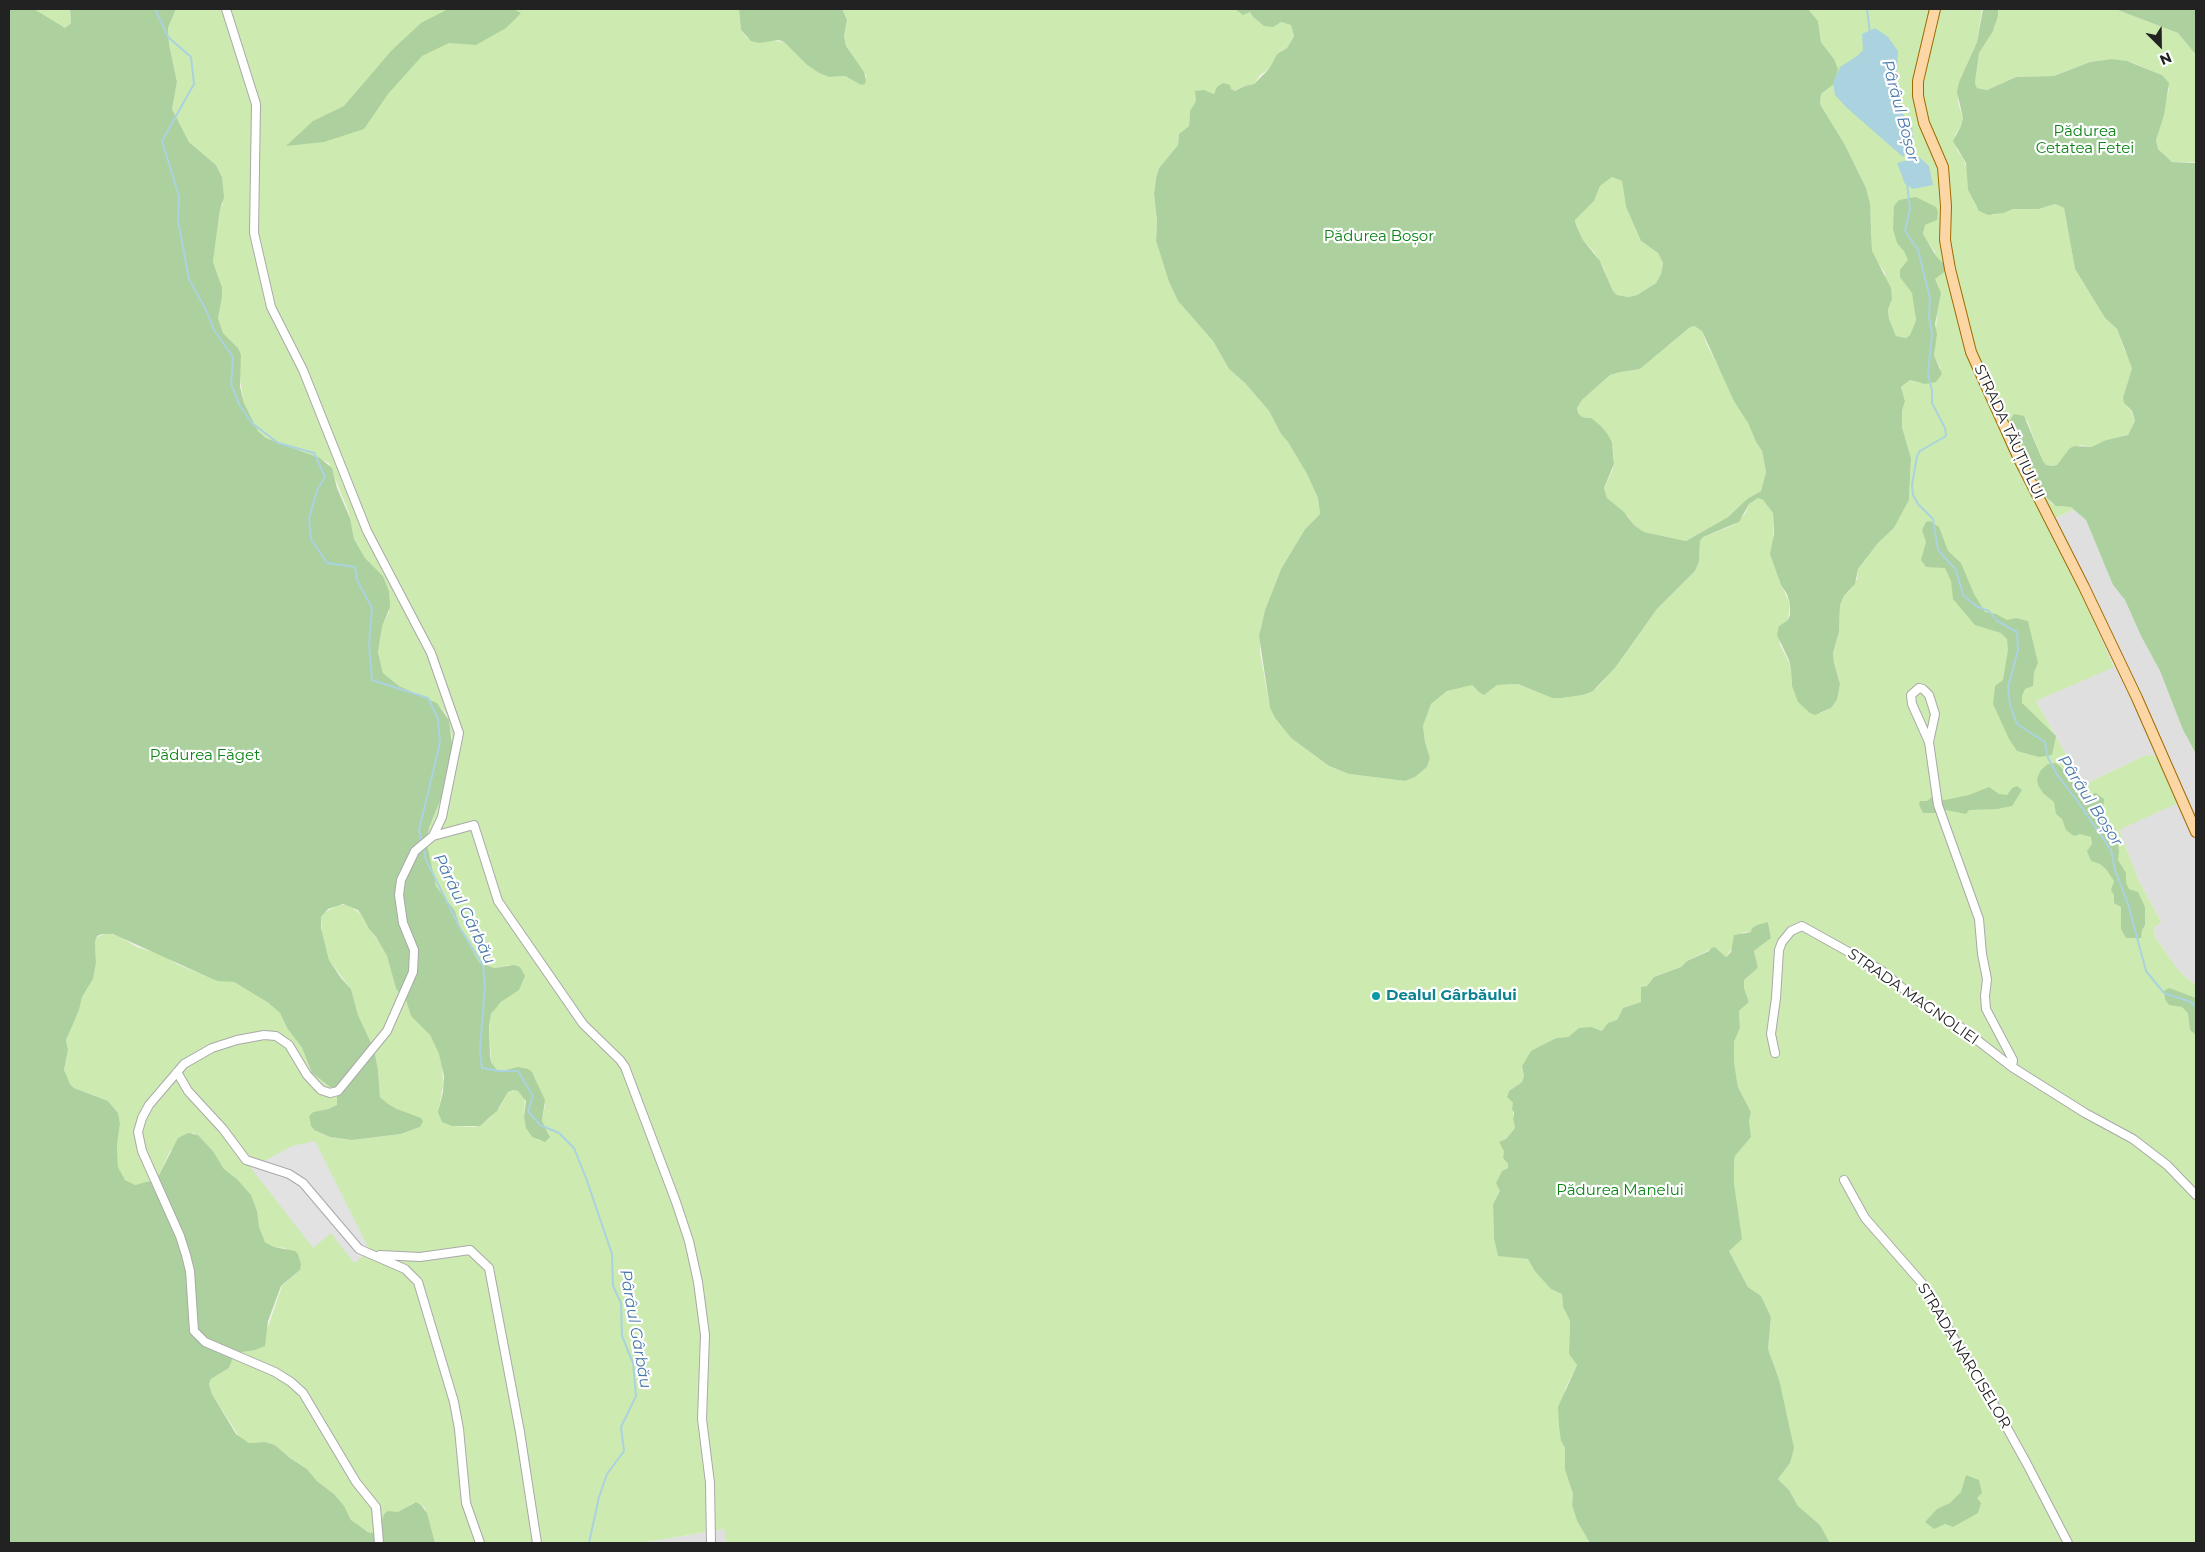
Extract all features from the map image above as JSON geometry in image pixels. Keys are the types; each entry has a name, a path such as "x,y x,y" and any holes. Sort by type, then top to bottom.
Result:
{"main road":[{"name":"STRADA TĂUȚIULUI","path":"1935,9 1918,81 1918,96 1924,123 1943,167 1946,206 1945,240 1971,352 2020,459 2137,698 2196,832"}],"street":[{"path":"226,9 256,104 254,233 271,307 303,370 367,531 431,654 459,733 442,817 429,838 418,847 401,880 398,895 403,923 415,957 410,982 394,1018 381,1041 338,1091 330,1093 321,1090 307,1075 289,1045 280,1038 272,1035 237,1040 212,1048 193,1057 177,1072 150,1105 142,1118 138,1138 186,1254 190,1271 194,1331 205,1342 274,1372 291,1382 302,1393 356,1482 376,1507 379,1543"},
{"path":"1929,742 1935,714 1929,695 1919,688 1911,695 1912,704 1929,742 1938,806 1979,918 1982,954 1987,980 1986,1009 2013,1060 2012,1067 2141,1145 2167,1165 2196,1195"},
{"path":"429,838 474,825 498,901 583,1024 625,1067 676,1202 698,1282 705,1335 702,1419 710,1483 711,1543"},
{"name":"STRADA MAGNOLIEI","path":"1775,1053 1771,1034 1776,998 1778,950 1791,931 1802,926 1882,970 1918,1001 1959,1026 2012,1067"},
{"path":"177,1072 188,1091 223,1129 246,1160 289,1174 303,1184 354,1244 370,1254 390,1261 411,1273 418,1282 424,1296 454,1402 459,1429 466,1503 480,1543"},
{"name":"STRADA NARCISELOR","path":"1844,1180 1865,1218 1928,1290 1950,1332 2018,1446 2068,1543"},
{"path":"370,1254 420,1257 470,1250 489,1268 520,1432 537,1543"}],"shaded area":[{"path":"2075,509 2086,520 2113,585 2125,600 2141,636 2160,671 2183,730 2196,754 2196,985 2180,972 2155,937 2154,928 2161,922 2139,881 2119,830 2146,755 2083,785 2036,701 2114,666 2046,522"},
{"path":"315,1141 370,1251 354,1263 331,1233 313,1248 251,1168 292,1146"},
{"path":"725,1529 727,1543 641,1543"}],"green space":[{"name":"Pădurea Făget","path":"9,9 34,9 65,28 71,23 70,9 176,9 168,28 169,44 177,82 172,109 189,142 216,165 222,177 224,198 220,209 213,262 222,287 218,318 223,333 238,348 241,355 240,387 244,403 258,431 266,438 320,458 332,468 337,488 350,518 354,539 365,558 383,576 389,591 390,607 382,627 378,652 383,673 399,686 437,703 449,720 453,752 445,789 429,828 427,845 436,886 455,911 461,930 479,962 494,968 514,965 520,967 525,976 519,990 501,1002 491,1014 489,1025 490,1056 491,1062 497,1070 502,1071 518,1067 532,1072 545,1100 542,1121 550,1137 545,1142 532,1137 526,1128 524,1117 526,1101 518,1091 513,1090 508,1092 497,1111 480,1126 452,1126 442,1122 438,1112 443,1092 444,1076 439,1054 430,1035 411,1016 406,1000 396,989 387,956 376,937 358,910 343,904 328,909 321,917 321,928 329,960 351,989 358,1015 374,1049 380,1097 397,1109 421,1118 423,1121 420,1127 401,1134 352,1140 330,1137 314,1130 309,1116 313,1112 337,1105 337,1094 312,1073 302,1048 287,1028 280,1013 267,1002 234,982 218,981 113,934 97,936 95,942 96,963 93,979 82,997 79,1010 66,1040 68,1050 64,1070 70,1084 74,1088 108,1101 118,1113 120,1123 117,1146 118,1167 125,1180 135,1185 150,1181 159,1175 178,1138 188,1133 198,1135 213,1151 224,1169 237,1179 251,1195 265,1242 274,1247 295,1251 298,1254 301,1264 300,1270 281,1286 268,1321 265,1346 255,1350 235,1353 229,1368 211,1379 209,1384 212,1394 236,1434 249,1443 265,1442 275,1445 307,1469 317,1481 334,1494 344,1506 351,1520 368,1532 377,1534 384,1514 388,1511 398,1512 416,1502 427,1513 435,1543 9,1543"},
{"path":"34,9 70,9 71,23 65,28 61,27"},
{"path":"176,9 739,9 741,30 747,38 784,42 807,65 819,73 829,77 845,76 861,85 866,80 866,76 846,46 844,36 847,20 842,9 1235,9 1250,12 1264,26 1281,22 1291,25 1294,35 1287,48 1277,54 1269,69 1260,75 1254,84 1235,91 1231,89 1214,94 1204,90 1190,111 1189,127 1179,134 1178,145 1159,168 1156,178 1154,194 1157,220 1156,241 1169,282 1178,301 1213,341 1229,369 1245,383 1269,411 1281,434 1288,442 1307,474 1318,498 1320,514 1305,529 1281,569 1265,610 1260,631 1260,652 1270,708 1275,718 1291,738 1329,766 1349,774 1405,781 1415,777 1427,767 1430,758 1423,726 1431,704 1447,691 1472,685 1479,692 1497,685 1518,684 1552,698 1562,698 1583,695 1597,688 1615,668 1657,609 1695,571 1699,562 1700,541 1703,537 1734,525 1745,514 1749,504 1758,498 1763,500 1773,513 1773,539 1779,580 1790,604 1788,620 1779,626 1780,645 1791,670 1792,686 1821,713 1831,708 1837,700 1840,684 1833,653 1839,632 1840,605 1844,596 1857,579 1858,569 1878,543 1894,528 1909,500 1911,458 1902,427 1902,411 1905,401 1901,387 1910,380 1920,383 1941,369 1934,355 1939,288 1934,278 1935,252 1923,236 1924,226 1933,220 1894,213 1896,229 1908,254 1916,320 1910,335 1906,338 1896,336 1889,319 1885,273 1873,256 1871,220 1866,188 1845,145 1820,104 1821,94 1829,88 1834,59 1821,42 1818,21 1808,9 1982,9 1977,42 1959,82 1958,103 1963,118 1961,126 1955,135 1957,150 1963,158 1967,169 1968,190 1976,206 1993,215 2013,209 2039,209 2055,204 2064,208 2075,269 2105,318 2117,329 2124,349 2132,363 2126,388 2127,407 2135,421 2128,435 2106,440 2091,447 2080,445 2057,465 2052,466 2046,465 2043,461 2027,420 2011,427 2022,445 2039,486 2051,503 2061,507 2071,506 2075,509 2046,522 2077,584 2114,667 2036,701 2083,785 2146,755 2160,757 2180,802 2119,830 2139,881 2161,922 2154,928 2155,937 2180,972 2196,985 2196,1543 1830,1543 1820,1525 1798,1506 1789,1490 1778,1479 1790,1463 1779,1379 1768,1349 1771,1317 1761,1296 1748,1287 1729,1251 1735,1156 1750,1137 1749,1121 1751,1112 1738,1087 1734,1062 1734,1042 1740,1028 1739,1011 1749,1002 1744,988 1744,980 1758,968 1754,951 1771,938 1768,922 1751,932 1743,932 1726,957 1715,947 1687,961 1681,967 1654,977 1647,986 1641,987 1642,1002 1623,1008 1617,1021 1602,1031 1579,1028 1568,1037 1556,1038 1532,1051 1522,1066 1524,1076 1522,1082 1509,1091 1507,1097 1513,1103 1515,1128 1506,1139 1503,1158 1508,1164 1508,1168 1502,1171 1497,1183 1500,1191 1493,1204 1494,1239 1498,1255 1528,1259 1534,1270 1562,1293 1563,1307 1570,1321 1569,1354 1577,1365 1565,1389 1561,1441 1565,1448 1565,1470 1573,1494 1572,1505 1577,1521 1590,1543 727,1543 724,1529 641,1543 435,1543 425,1508 416,1502 403,1511 384,1514 377,1534 373,1534 354,1524 334,1494 317,1481 307,1469 275,1445 265,1442 249,1443 240,1438 212,1394 209,1384 211,1379 229,1368 235,1353 268,1327 282,1286 300,1270 300,1259 285,1248 274,1247 265,1242 258,1227 257,1211 250,1195 237,1179 224,1169 213,1151 198,1135 193,1133 170,1151 159,1175 145,1183 130,1184 122,1177 118,1167 117,1146 120,1123 118,1113 108,1101 74,1088 67,1080 64,1070 68,1050 66,1040 69,1030 77,1015 82,997 93,979 96,963 95,942 97,937 107,933 118,936 137,947 163,955 177,964 208,977 234,982 267,1002 280,1013 287,1028 302,1048 312,1073 337,1094 337,1105 313,1112 309,1116 314,1130 330,1137 352,1140 401,1134 420,1127 380,1097 374,1049 358,1015 351,989 329,960 322,933 321,917 324,913 338,905 348,905 361,914 379,942 387,956 396,989 407,1000 409,1010 415,1019 430,1035 442,1060 443,1086 438,1112 452,1126 475,1127 489,1119 500,1107 508,1092 513,1090 518,1091 525,1098 524,1117 532,1137 541,1141 549,1134 542,1121 545,1105 534,1076 508,1070 497,1070 491,1062 489,1019 494,1009 505,999 509,965 494,968 479,963 461,930 455,911 436,886 431,871 427,850 429,828 439,804 453,752 452,736 447,715 437,703 399,686 383,673 378,652 382,627 389,612 389,591 383,576 365,558 354,539 349,513 329,463 266,438 258,431 244,403 234,344 223,333 218,318 222,287 213,262 220,208 223,204 222,177 216,165 189,142 172,109 177,82 169,44 168,28"},
{"path":"448,9 513,9 521,13 506,28 476,45 449,43 422,56 388,94 364,129 324,142 286,146 313,121 344,106 392,50 421,23"},
{"path":"739,9 842,9 847,20 844,36 846,46 864,72 865,84 861,85 845,76 829,77 819,73 807,65 784,42 779,40 759,43 751,41 741,30"},
{"name":"Pădurea Boșor","path":"1235,9 1808,9 1818,21 1821,42 1834,59 1838,69 1834,84 1821,94 1820,104 1845,145 1866,188 1870,204 1872,251 1891,288 1892,299 1888,309 1889,319 1896,336 1906,338 1910,335 1916,320 1912,293 1900,277 1900,270 1908,260 1904,251 1897,243 1893,229 1894,206 1899,200 1916,197 1936,207 1938,212 1937,220 1925,225 1923,234 1936,256 1944,264 1944,272 1935,279 1941,293 1935,324 1937,334 1934,355 1942,374 1936,382 1925,384 1910,380 1901,387 1905,401 1902,411 1902,427 1911,458 1909,500 1894,528 1878,543 1858,569 1855,584 1844,596 1840,605 1839,632 1833,653 1840,684 1837,700 1831,708 1815,715 1810,713 1798,702 1792,686 1789,660 1777,635 1779,626 1788,620 1790,604 1770,554 1774,534 1773,513 1763,500 1758,498 1749,504 1739,522 1703,537 1700,541 1699,562 1695,571 1657,609 1615,668 1593,691 1583,695 1552,698 1518,684 1497,685 1484,695 1472,685 1447,691 1431,704 1423,726 1430,758 1427,767 1415,777 1405,781 1349,774 1329,766 1291,738 1275,718 1270,708 1259,636 1265,610 1281,569 1305,529 1320,514 1318,498 1307,474 1288,442 1281,434 1269,411 1245,383 1229,369 1213,341 1178,301 1169,282 1156,241 1157,220 1154,194 1156,178 1159,168 1178,145 1179,134 1189,126 1190,111 1196,101 1195,91 1204,90 1214,94 1217,87 1223,83 1230,85 1231,89 1235,91 1254,84 1269,69 1277,54 1287,48 1294,36 1291,25 1281,22 1273,27 1264,26 1250,12 1243,15","holes":["1612,177 1622,181 1626,207 1641,241 1658,253 1663,263 1661,274 1656,283 1637,295 1628,297 1617,295 1613,291 1600,261 1583,240 1575,220 1594,201 1600,186","1694,326 1702,331 1734,401 1762,451 1766,472 1761,491 1747,499 1728,517 1686,541 1644,532 1634,525 1624,512 1607,498 1604,488 1614,464 1612,442 1600,425 1591,418 1582,417 1578,413 1577,408 1582,400 1610,375 1640,369 1689,328"]},
{"name":"Pădurea Cetatea Fetei","path":"1983,9 1998,9 1998,16 1993,31 1979,53 1975,83 1977,88 1987,90 2016,77 2054,76 2090,62 2112,59 2127,61 2162,75 2169,83 2164,115 2156,140 2158,149 2172,162 2196,163 2196,754 2183,730 2160,671 2141,636 2125,600 2113,585 2086,520 2071,507 2056,506 2048,499 2039,486 2022,445 2009,422 2014,414 2024,416 2043,461 2046,465 2052,466 2057,465 2070,448 2075,446 2091,447 2106,440 2128,435 2135,421 2132,411 2124,403 2123,398 2132,368 2117,329 2105,318 2075,269 2064,208 2055,204 2039,209 2013,209 2003,213 1988,215 1979,211 1968,190 1966,163 1953,141 1963,118 1957,92 1959,82 1977,42"},
{"path":"1998,9 2115,9 2178,33 2196,55 2196,162 2172,162 2158,149 2156,140 2169,89 2162,75 2133,63 2112,59 2090,62 2054,76 2016,77 1987,90 1977,88 1975,83 1979,53 1995,26"},
{"path":"2115,9 2196,9 2196,55 2178,33"},
{"path":"1612,177 1622,181 1626,207 1641,241 1658,253 1663,263 1661,274 1656,283 1637,295 1628,297 1617,295 1613,291 1603,266 1583,240 1575,220 1594,201 1600,186"},
{"path":"1694,326 1702,331 1707,345 1762,451 1766,472 1761,491 1747,499 1728,517 1686,541 1644,532 1634,525 1628,516 1607,498 1604,488 1613,469 1612,442 1600,425 1588,417 1582,417 1578,413 1577,408 1582,400 1610,375 1620,371 1640,369 1689,328"},
{"path":"1930,521 1939,527 1948,551 1961,563 1974,594 1985,612 1996,614 2007,620 2016,618 2028,621 2038,663 2034,672 2033,686 2025,689 2022,703 2056,736 2052,755 2039,757 2017,751 2009,739 1993,704 1995,686 2003,680 2008,650 2007,639 2001,633 1975,625 1953,599 1951,581 1945,568 1926,567 1921,560 1926,542 1922,530 1926,522"},
{"path":"2056,763 2068,774 2076,790 2088,795 2096,793 2104,799 2103,814 2116,830 2119,852 2118,860 2126,873 2126,883 2129,889 2138,892 2145,907 2145,925 2141,938 2126,938 2121,929 2121,907 2114,903 2114,895 2111,890 2114,881 2106,869 2100,864 2091,861 2087,851 2092,844 2091,837 2080,834 2074,836 2066,830 2062,819 2056,814 2054,802 2043,793 2038,785 2037,778 2041,770 2048,764"},
{"path":"2017,786 2022,790 2012,806 1997,809 1969,810 1966,814 1946,810 1936,813 1923,813 1919,805 1920,801 1927,801 1932,797 1945,800 1969,795 1989,787 1999,794 2007,795 2012,788"},
{"name":"Pădurea Manelui","path":"1768,922 1771,938 1754,951 1758,968 1744,980 1744,988 1749,1002 1739,1011 1740,1028 1734,1042 1734,1062 1738,1087 1751,1112 1749,1121 1751,1137 1735,1156 1734,1184 1742,1239 1729,1251 1748,1287 1761,1296 1771,1317 1768,1349 1779,1379 1794,1448 1790,1463 1778,1479 1789,1490 1798,1506 1820,1525 1830,1543 1590,1543 1577,1521 1572,1505 1573,1494 1565,1470 1565,1448 1561,1441 1559,1426 1558,1407 1577,1365 1569,1354 1570,1321 1563,1307 1562,1294 1551,1289 1534,1270 1528,1259 1498,1256 1494,1239 1493,1204 1500,1191 1496,1183 1502,1171 1508,1168 1508,1164 1503,1158 1504,1151 1499,1142 1506,1139 1515,1128 1513,1103 1507,1097 1509,1091 1522,1082 1524,1076 1522,1066 1531,1051 1556,1038 1568,1037 1579,1028 1591,1027 1602,1031 1608,1023 1617,1020 1623,1008 1641,1002 1641,987 1647,986 1654,977 1681,967 1687,961 1709,951 1711,948 1715,947 1726,957 1731,952 1734,935 1751,932 1752,928 1757,925"},
{"path":"2169,988 2196,998 2196,1035 2190,1030 2188,1013 2182,1007 2169,1005 2165,999 2164,991"},
{"path":"1966,1475 1979,1480 1982,1493 1977,1498 1981,1503 1978,1513 1953,1527 1945,1524 1934,1529 1925,1522 1937,1509 1950,1503 1961,1492"}],"water":[{"path":"1875,28 1888,37 1898,51 1896,89 1906,122 1912,124 1913,143 1903,157 1847,108 1835,95 1833,83 1840,67 1863,50 1862,34"},
{"path":"1919,157 1929,166 1933,185 1913,189 1905,184 1897,163"}],"waterway":[{"name":"Pârâul Gârbău","path":"157,9 156,11 168,37 191,57 194,84 162,141 179,196 178,221 189,279 206,310 214,330 233,357 231,384 240,406 252,423 278,443 314,453 325,477 317,490 309,519 311,539 327,563 355,567 357,580 372,608 369,645 372,680 428,698 438,719 440,743 419,830 422,842"},
{"name":"Pârâul Boșor","path":"1867,9 1870,33"},
{"name":"Pârâul Boșor","path":"1907,183 1910,209 1905,231 1918,250 1930,298 1929,317 1932,334 1928,375 1932,390 1932,403 1945,428 1946,436 1920,451 1917,456 1912,485 1913,495 1918,504 1933,519 1938,550 1956,570 1963,595 1976,606 1989,611 1997,621 2017,632 2018,650 2008,687 2010,705 2017,724 2045,742 2048,758 2058,776 2111,850 2115,870 2128,904 2146,971 2164,993 2191,1002 2196,1007"},
{"name":"Pârâul Gârbău","path":"423,847 426,860 460,928 483,965 485,985 480,1050 482,1068 499,1071 518,1071 533,1096 528,1111 540,1125 559,1133 574,1148 612,1254 613,1286 621,1303 622,1336 633,1363 636,1396 621,1427 624,1451 607,1474 599,1497 589,1543"}],"place":[{"name":"Dealul Gârbăului","path":"1376,996"}]}
